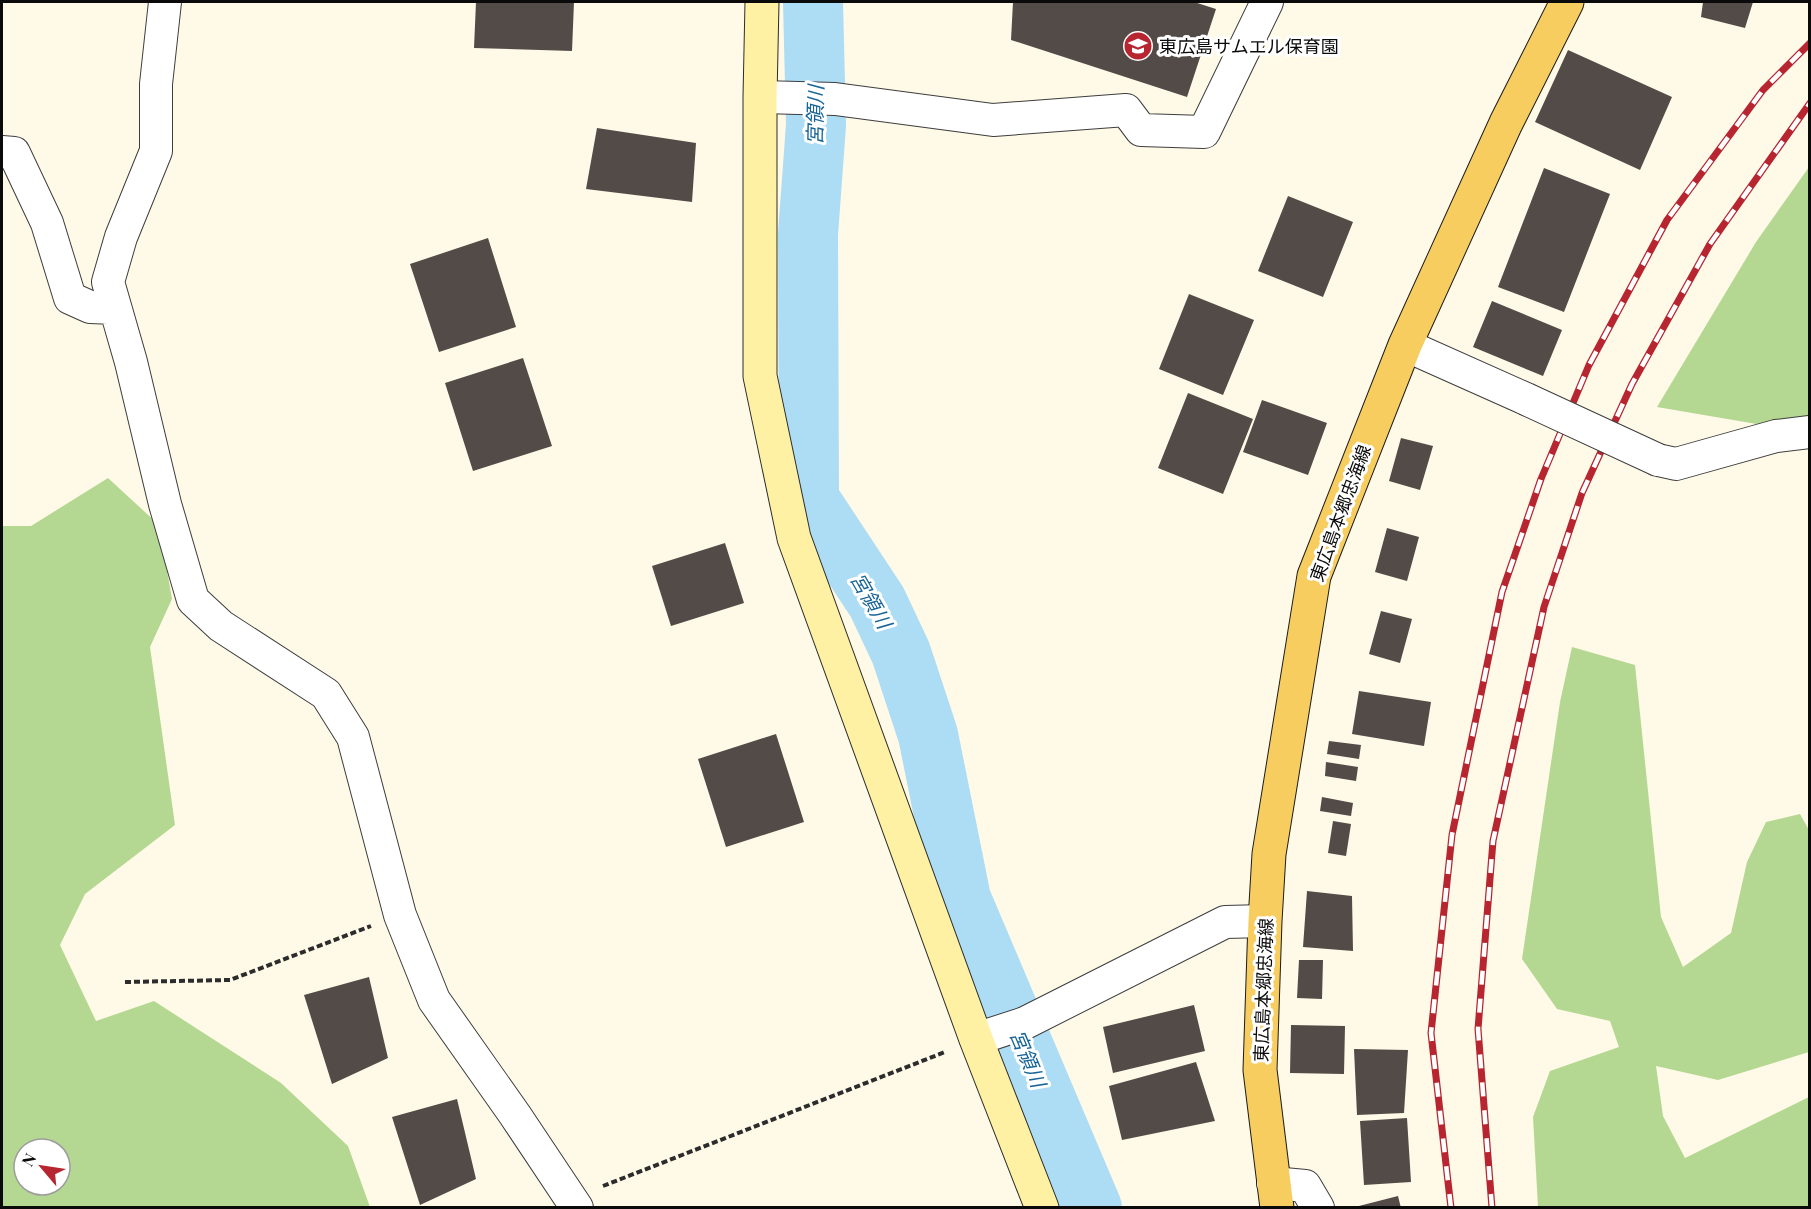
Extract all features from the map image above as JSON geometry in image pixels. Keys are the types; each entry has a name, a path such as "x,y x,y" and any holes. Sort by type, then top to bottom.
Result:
{"main road":[{"name":"東広島本郷忠海線","path":"1275,1195 1260,1070 1269,854 1314,576 1405,345 1506,123 1567,2"}],"street":[{"path":"165,2 156,84 156,151 121,237 108,282 165,504 193,600 220,626 326,694 353,737 400,915 434,1000 574,1203"},
{"path":"762,2 775,97 760,375 795,538 1001,1031 1042,1208"},
{"path":"775,97 835,99 993,120 1126,110 1141,130 1204,132 1267,2"},
{"path":"2,152 14,153 47,223 70,298 90,307 115,308"},
{"path":"1405,345 1658,460 1676,464 1776,436 1809,432"},
{"path":"1001,1031 1225,922 1265,921"},
{"path":"1275,1195 1305,1186 1318,1208"}],"path":[{"path":"125,982 230,980 400,915"},
{"path":"574,1203 1001,1031"}],"green space":[{"path":"1809,167 1809,430 1798,431 1657,407 1756,242"},
{"path":"108,478 159,525 172,599 150,647 175,825 85,894 60,945 96,1021 154,1001 281,1083 348,1146 370,1207 2,1208 2,526 31,526"},
{"path":"1572,647 1635,665 1661,917 1683,967 1731,933 1747,862 1766,822 1800,814 1809,830 1809,1052 1718,1080 1656,1066 1663,1116 1685,1158 1809,1097 1809,1207 1538,1207 1533,1117 1550,1071 1619,1047 1610,1021 1557,1009 1522,959 1560,702"}],"building":[{"path":"476,2 574,2 572,51 474,48"},
{"path":"1013,2 1194,2 1216,9 1187,97 1011,40"},
{"path":"1703,2 1753,2 1745,28 1701,17"},
{"path":"1568,50 1672,97 1640,170 1535,122"},
{"path":"597,128 696,143 692,202 586,189"},
{"path":"1544,168 1610,194 1564,312 1498,287"},
{"path":"1288,196 1353,222 1323,297 1258,271"},
{"path":"488,238 516,327 439,352 410,264"},
{"path":"1189,294 1254,320 1223,395 1159,369"},
{"path":"1492,301 1562,330 1543,376 1473,347"},
{"path":"523,358 552,446 473,471 445,383"},
{"path":"1188,393 1253,419 1223,494 1158,468"},
{"path":"1262,400 1327,423 1308,475 1243,452"},
{"path":"1401,438 1433,446 1420,490 1389,481"},
{"path":"1387,528 1419,537 1407,581 1375,572"},
{"path":"725,543 744,603 671,626 652,566"},
{"path":"1381,611 1412,619 1400,663 1369,654"},
{"path":"1359,691 1431,702 1424,746 1352,734"},
{"path":"776,734 804,822 726,847 698,759"},
{"path":"1329,741 1361,745 1359,759 1327,754"},
{"path":"1326,762 1358,767 1356,781 1325,776"},
{"path":"1322,797 1353,803 1351,816 1320,811"},
{"path":"1333,821 1351,824 1346,856 1328,853"},
{"path":"1307,891 1352,896 1353,951 1303,947"},
{"path":"1299,960 1323,960 1322,999 1297,998"},
{"path":"369,977 388,1058 332,1084 304,995"},
{"path":"1194,1005 1205,1051 1113,1073 1103,1027"},
{"path":"1291,1025 1345,1026 1344,1074 1290,1073"},
{"path":"1354,1049 1408,1050 1404,1113 1357,1115"},
{"path":"1196,1062 1215,1121 1122,1140 1109,1086"},
{"path":"457,1099 476,1179 420,1205 392,1117"},
{"path":"1407,1118 1411,1182 1364,1185 1360,1121"},
{"path":"1398,1196 1401,1208 1355,1208 1355,1207"}],"waterway":[{"name":"宮領川","path":"813,2 816,125 808,234 809,499 877,602 901,653 928,735 961,899 1092,1208"}],"railway":[{"path":"1451,1208 1431,1033 1452,835 1502,592 1541,479 1589,365 1667,220 1763,90 1810,43"},
{"path":"1492,1208 1478,1029 1493,841 1544,607 1582,493 1632,384 1710,244 1810,103"}],"place":[{"name":"東広島サムエル保育園","path":"1138,46"}]}
